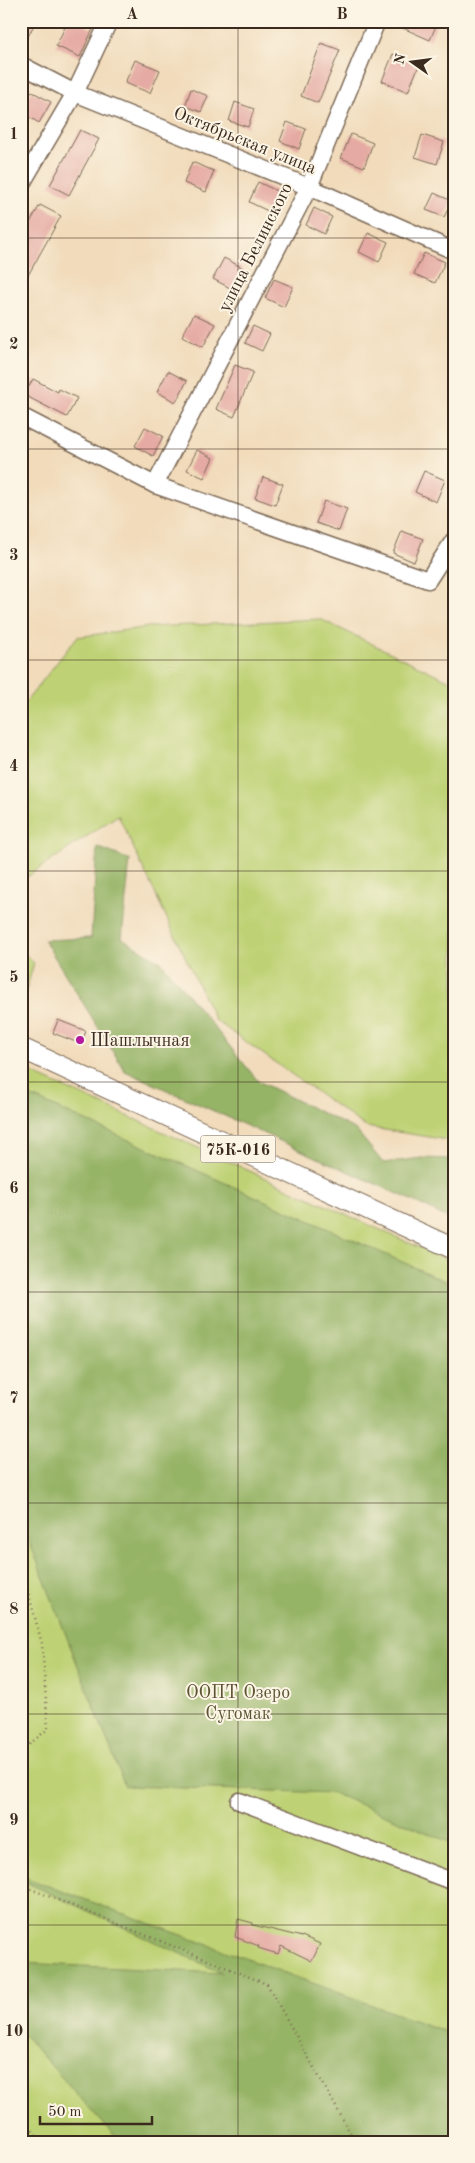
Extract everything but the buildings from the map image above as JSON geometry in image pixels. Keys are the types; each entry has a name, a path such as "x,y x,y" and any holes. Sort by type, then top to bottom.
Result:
{"main road":[{"name":"75К-016","path":"21,1048 454,1249"}],"street":[{"path":"21,185 76,93 109,21"},
{"name":"улица Белинского","path":"155,485 308,187 377,21"},
{"name":"Октябрьская улица","path":"21,65 76,93 308,187 454,252"},
{"path":"21,416 155,485 428,580 454,540"},
{"path":"239,1801 454,1882"}],"path":[{"path":"21,1565 42,1644 48,1729 21,1751"},
{"path":"21,1885 267,1984 354,2139"},
{"path":"21,2121 46,2142"},
{"path":"342,2142 354,2139 368,2142"}],"green space":[{"path":"320,619 454,683 454,1141 366,1127 215,1020 118,815 21,881 21,708 77,637 149,627"},
{"path":"97,847 130,860 122,938 161,962 258,1081 356,1130 383,1163 421,1158 454,1159 454,1221 125,1071 44,940 91,938"},
{"path":"21,950 34,963 24,997 21,996"},
{"name":"ООПТ Озеро Сугомак","path":"21,1068 454,1263 454,2142 21,2142"},
{"path":"21,1092 454,1285 454,1844 333,1793 125,1786 21,1520 21,1371 27,1367 21,1301"},
{"path":"21,1876 454,2035 454,2142 120,2142 21,2032 21,1963 222,1973 21,1880"}],"place":[{"name":"Шашлычная","path":"80,1040"}]}
